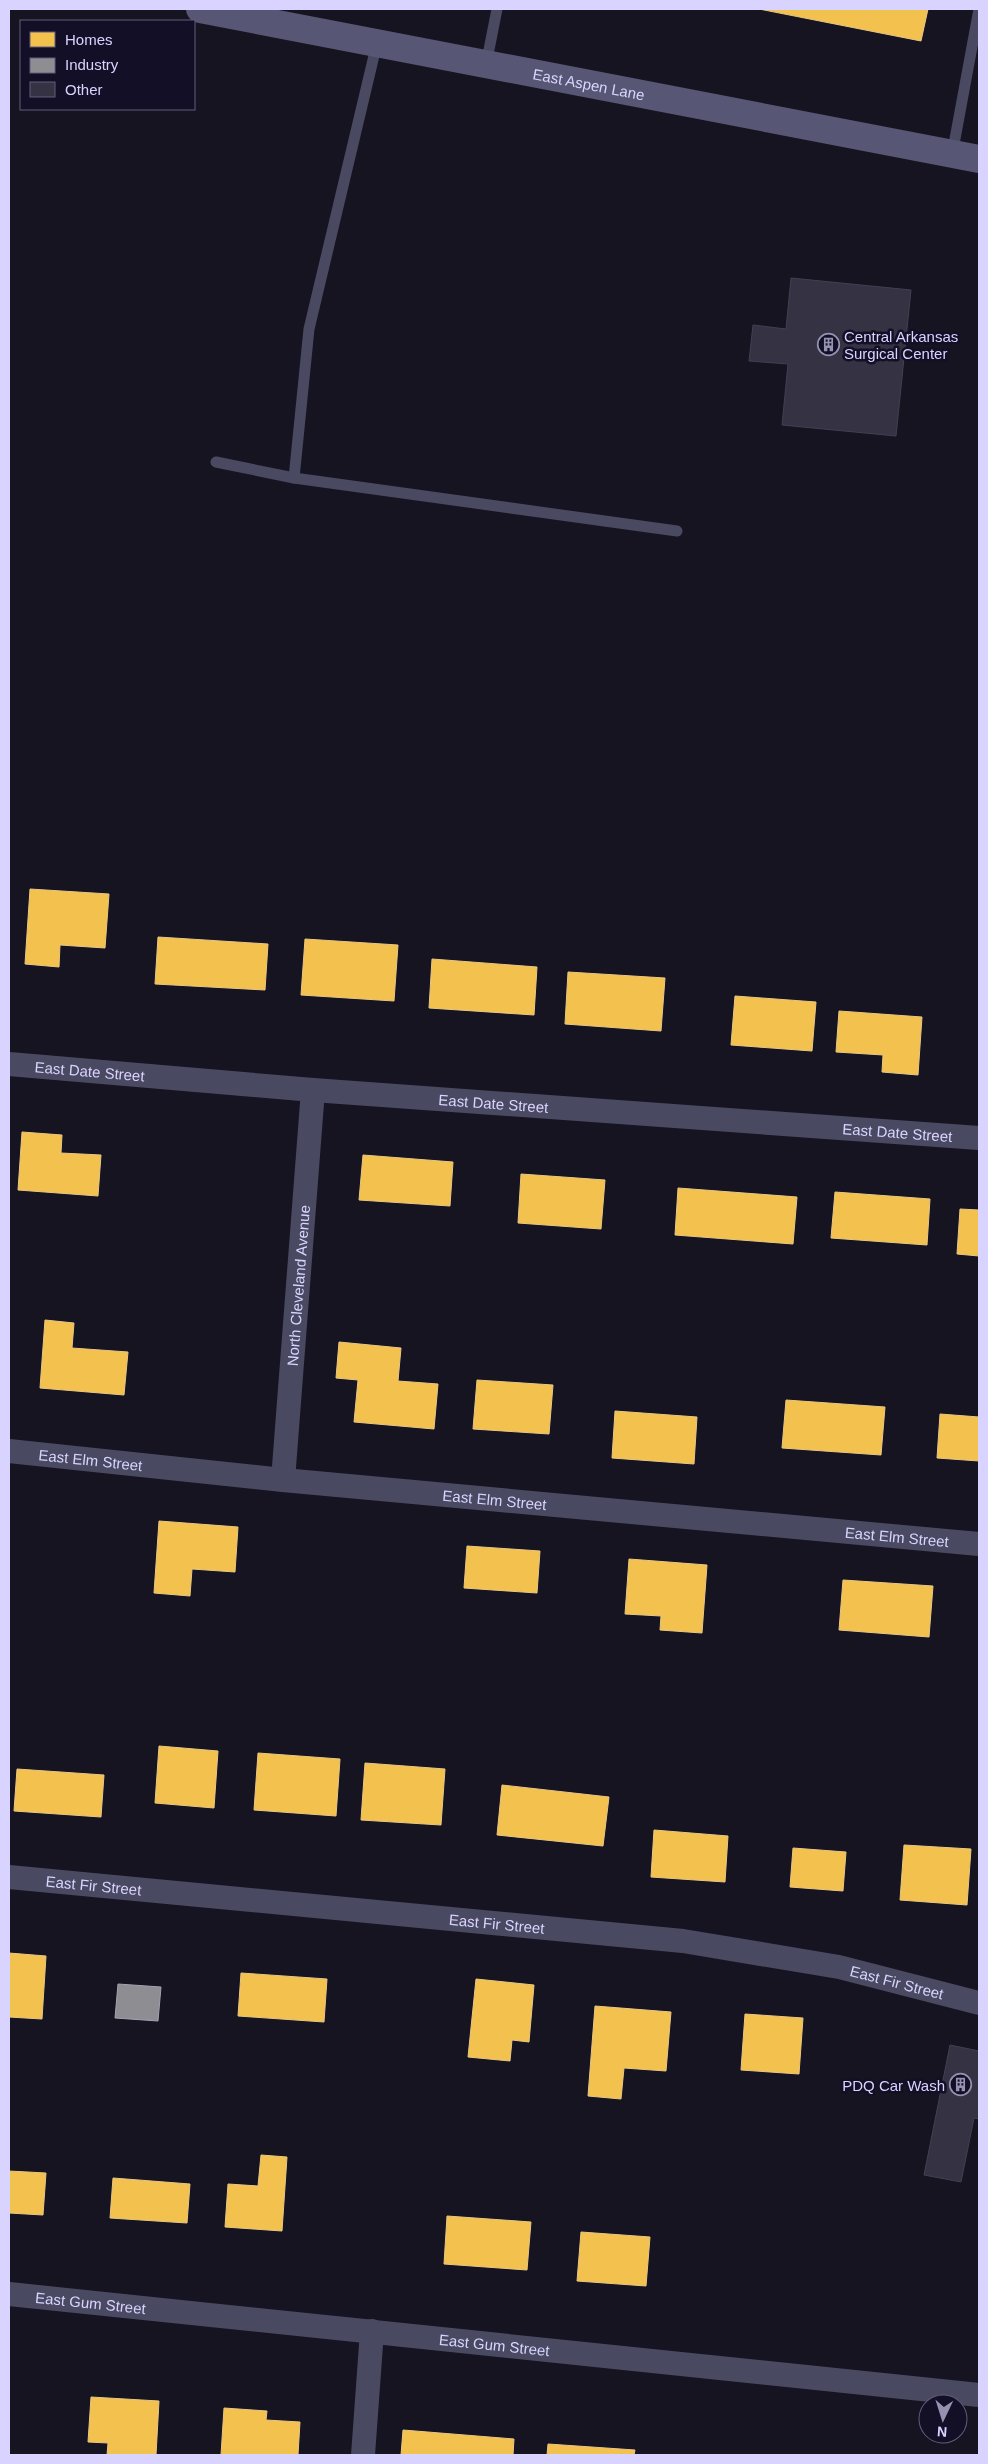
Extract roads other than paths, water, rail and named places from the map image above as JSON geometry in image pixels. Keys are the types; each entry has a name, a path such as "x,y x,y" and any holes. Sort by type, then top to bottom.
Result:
{"street":[{"name":"East Aspen Lane","path":"200,9 979,160"},
{"name":"East Date Street","path":"9,1064 313,1090 979,1138"},
{"name":"North Cleveland Avenue","path":"283,1480 313,1090"},
{"name":"East Elm Street","path":"9,1451 283,1480 979,1544"},
{"name":"East Fir Street","path":"9,1877 683,1941 839,1967 979,2003"},
{"name":"East Gum Street","path":"9,2294 979,2395"},
{"path":"363,2455 372,2331"}],"lane":[{"path":"486,65 497,9"},
{"path":"952,154 979,9"},
{"path":"294,478 309,330 377,43"},
{"path":"216,462 294,478 677,531"}],"place":[{"name":"Central Arkansas Surgical Center","path":"828,345"},
{"name":"PDQ Car Wash","path":"961,2085"}]}
